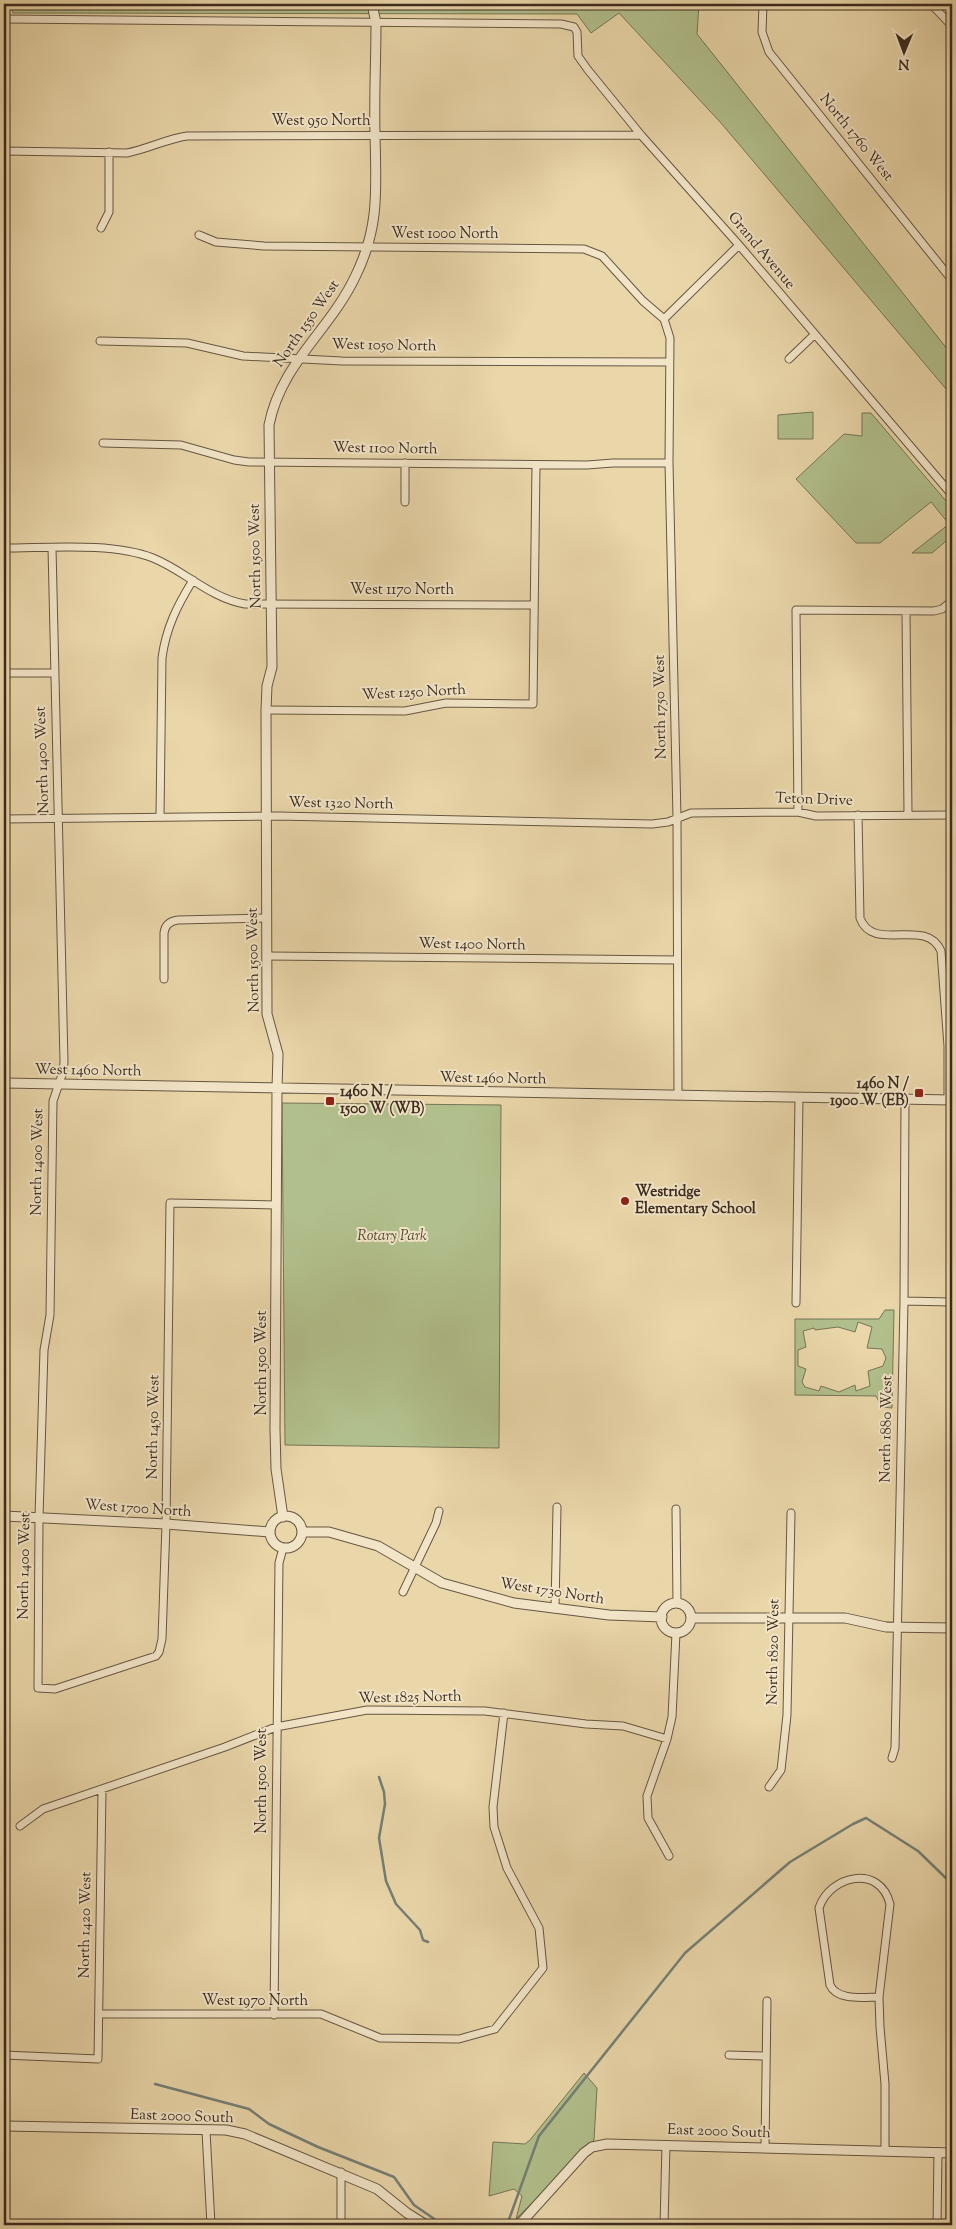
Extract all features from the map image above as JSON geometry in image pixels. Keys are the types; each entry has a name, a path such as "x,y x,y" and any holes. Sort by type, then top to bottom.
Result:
{"street":[{"name":"North 1550 West","path":"269,462 272,412 284,380 340,305 356,276 373,230 376,200 376,23 372,4"},
{"name":"North 1760 West","path":"763,4 762,32 769,52 952,280"},
{"path":"931,4 952,26"},
{"path":"4,19 376,23"},
{"name":"Grand Avenue","path":"376,23 561,24 570,25 576,29 578,56 641,135 952,495"},
{"name":"West 950 North","path":"4,151 127,153 143,150 173,138 187,136 375,134 641,135"},
{"path":"101,228 109,212 109,152"},
{"name":"West 1000 North","path":"199,235 216,242 246,245 584,249 602,256 643,301 664,319"},
{"path":"664,319 738,245"},
{"name":"North 1750 West","path":"664,319 670,338 669,464 677,818 678,1095"},
{"path":"789,359 814,335"},
{"name":"West 1050 North","path":"100,342 186,343 243,356 352,361 669,362"},
{"name":"West 1100 North","path":"103,444 181,445 234,460 269,462 669,464"},
{"name":"North 1500 West","path":"269,462 272,667 267,686 266,710 267,1014 278,1054 275,1437 276,1469 283,1517"},
{"path":"405,463 405,502"},
{"path":"534,605 536,464"},
{"name":"West 1170 North","path":"4,548 111,549 136,553 168,564 233,602 534,605"},
{"name":"North 1400 West","path":"52,548 64,1062 63,1072 57,1084 53,1101 50,1314 44,1350 39,1517 38,1688 55,1689 156,1656 159,1652"},
{"path":"160,817 162,658 164,640 174,612 193,580"},
{"path":"798,812 796,610 938,611 952,601"},
{"name":"West 1250 North","path":"266,710 405,711 446,703 533,704 534,605"},
{"path":"906,612 908,814"},
{"path":"4,673 55,673"},
{"name":"Teton Drive","path":"677,818 691,813 798,812 816,816 952,815"},
{"path":"858,815 860,918 866,929 875,934 925,935 935,940 941,950 950,1100"},
{"name":"West 1320 North","path":"4,819 266,816 643,824 668,822 677,818"},
{"path":"164,979 164,933 169,923 178,920 267,918"},
{"name":"West 1400 North","path":"267,956 677,960"},
{"name":"West 1460 North","path":"4,1084 950,1100"},
{"path":"796,1303 799,1098"},
{"name":"North 1880 West","path":"892,1758 895,1748 904,1301 905,1099"},
{"name":"North 1450 West","path":"159,1652 162,1639 166,1524 170,1203 276,1205"},
{"path":"904,1301 952,1302"},
{"path":"555,1609 556,1507"},
{"path":"676,1509 677,1603"},
{"path":"403,1592 436,1523 439,1511"},
{"name":"North 1820 West","path":"769,1788 781,1770 787,1715 791,1513"},
{"name":"West 1700 North","path":"4,1516 166,1524 270,1532"},
{"path":"283,1517 294,1518 302,1532 294,1546 283,1548 274,1542 270,1532 274,1522 283,1517"},
{"name":"West 1730 North","path":"302,1532 329,1532 378,1546 442,1583 514,1603 610,1615 662,1618"},
{"name":"North 1500 West","path":"274,2015 279,1564 283,1548"},
{"path":"677,1603 687,1608 691,1618 687,1628 676,1632 666,1628 662,1618 666,1607 677,1603"},
{"path":"691,1618 845,1618 875,1625 952,1628"},
{"path":"670,1856 648,1818 647,1796 667,1739 672,1717 676,1632"},
{"name":"West 1825 North","path":"20,1826 43,1809 102,1790 276,1727 368,1710 485,1711 586,1724 623,1726 667,1739"},
{"name":"West 1970 North","path":"99,2014 321,2014 380,2038 459,2039 495,2029 543,1968 539,1928 507,1868 494,1827 493,1807 504,1713"},
{"name":"North 1420 West","path":"4,2055 98,2060 102,1790"},
{"path":"880,1997 843,1996 834,1991 830,1985 818,1908 826,1894 848,1879 856,1877 867,1879 881,1888 888,1895 890,1904 880,1997 880,2033 886,2090 885,2150"},
{"path":"764,2147 767,2001"},
{"path":"729,2055 766,2056"},
{"name":"East 2000 South","path":"4,2126 226,2130 245,2134 341,2172 377,2189 426,2225"},
{"path":"206,2131 211,2225"},
{"name":"East 2000 South","path":"519,2225 574,2162 592,2148 607,2144 952,2152"},
{"path":"664,2225 666,2144"},
{"path":"937,2225 938,2152"},
{"path":"340,2225 341,2172"}],"green space":[{"path":"11,4 699,4 697,34 952,355 952,396 721,123 619,13 591,33 577,14 13,13"},
{"path":"813,412 813,439 778,439 778,415"},
{"path":"862,413 871,413 952,508 952,536 932,553 912,553 949,524 931,502 880,543 856,543 796,479 844,434 862,436"},
{"name":"Rotary Park","path":"282,1103 501,1105 499,1448 285,1445"},
{"path":"885,1310 894,1310 892,1408 882,1407 876,1396 795,1395 795,1319 879,1319","holes":["858,1322 872,1327 867,1348 882,1349 886,1358 883,1366 868,1371 870,1386 856,1391 855,1385 839,1392 821,1386 819,1391 805,1387 802,1382 806,1369 798,1366 798,1350 806,1347 803,1331 814,1328 815,1330 838,1327 855,1332"]},
{"path":"584,2073 597,2088 594,2140 516,2219 522,2196 514,2189 489,2196 493,2142 525,2144"},
{"path":"946,2161 952,2161 952,2225 946,2225"}],"waterway":[{"path":"379,1777 384,1792 385,1804 379,1838 386,1881 396,1904 420,1930 423,1940 428,1942"},
{"path":"505,2225 507,2225 539,2136 685,1953 790,1862 866,1818 918,1851 952,1884"},
{"path":"155,2084 249,2109 269,2124 318,2147 394,2177 414,2205 443,2225"}],"place":[{"name":"1460 N / 1900 W (EB)","path":"919,1093"},
{"name":"1460 N / 1500 W (WB)","path":"330,1101"},
{"name":"Westridge Elementary School","path":"625,1201"}]}
